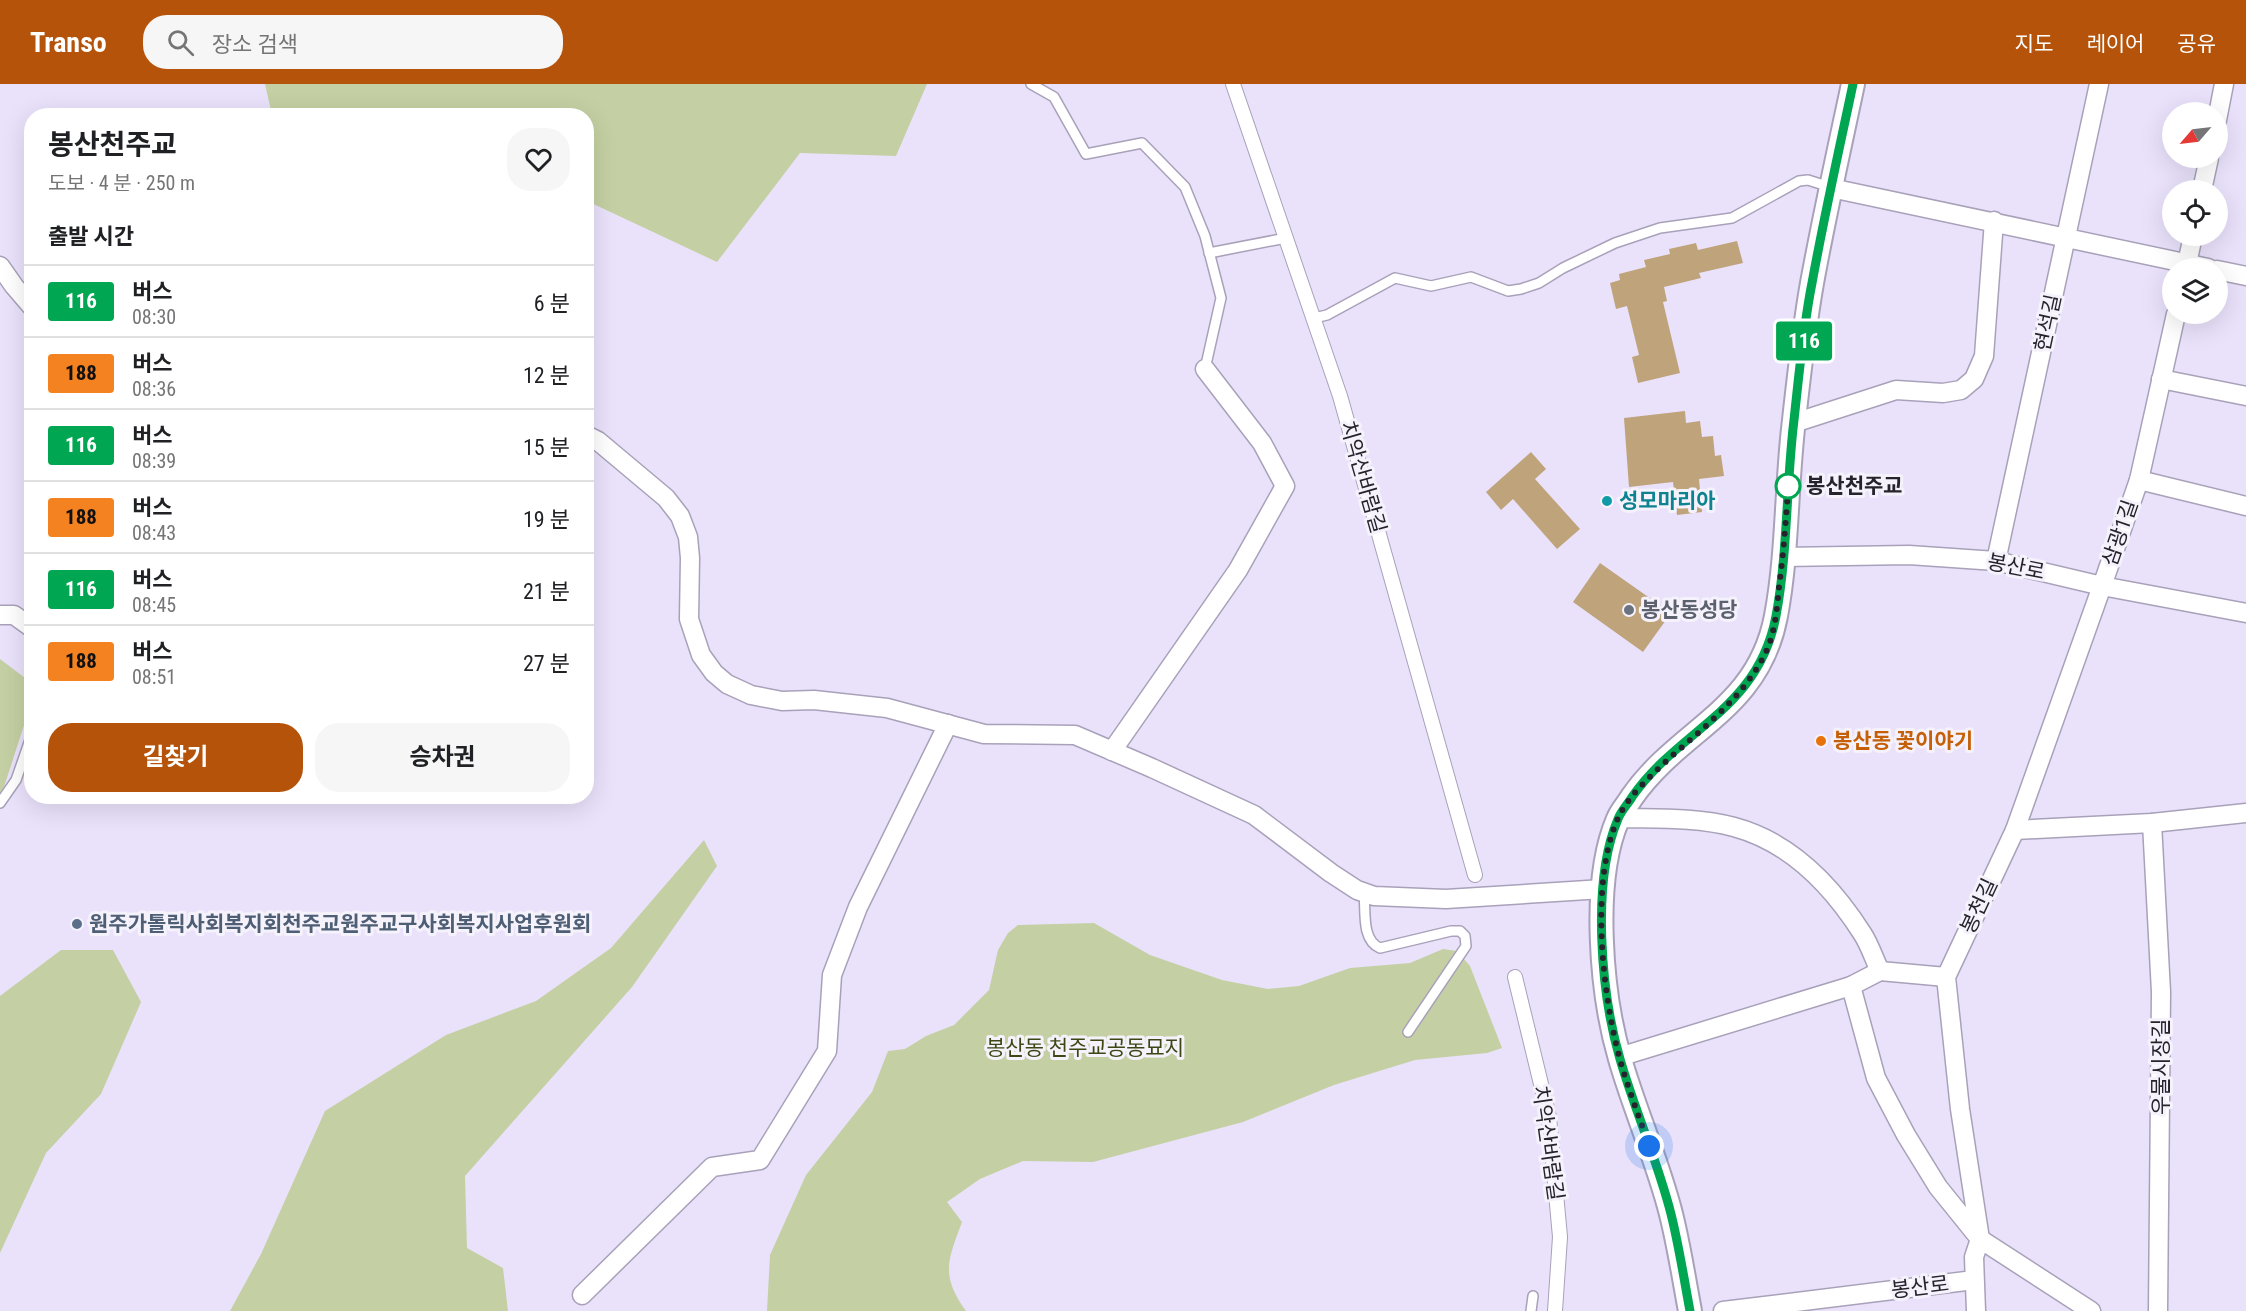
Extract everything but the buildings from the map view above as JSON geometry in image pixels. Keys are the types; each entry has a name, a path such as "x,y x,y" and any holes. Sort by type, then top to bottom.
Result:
{"street":[{"name":"치악산바람길","path":"1233,84 1340,396 1475,875"},
{"path":"1690,1311 1671,1213 1619,1057 1607,993 1602,939 1603,889 1607,856 1618,818 1646,781 1665,761 1724,711 1750,680 1766,651 1776,617 1794,423 1811,287 1853,84"},
{"name":"현석길","path":"1996,561 2099,84"},
{"path":"2220,102 2224,84"},
{"path":"1831,188 1994,221 2162,260"},
{"path":"1794,423 1896,390 1943,393 1961,390 1974,379 1984,356 1994,221"},
{"path":"0,266 24,298"},
{"path":"2228,272 2246,276"},
{"name":"삼광1길","path":"2102,586 2139,480 2174,324"},
{"path":"1112,751 1238,570 1285,486 1262,443 1205,369"},
{"path":"2161,379 2246,396"},
{"path":"594,439 666,498 680,516 688,537 690,558 689,619 701,655 714,673 727,684 751,695 782,701 814,700 886,708 984,734 1075,735 1254,815 1331,873 1357,890 1374,896 1446,899 1603,889"},
{"name":"삼광1길","path":"2139,480 2246,506"},
{"name":"봉산로","path":"1783,557 1909,555 1996,561 2102,586 2246,613"},
{"name":"봉천길","path":"1946,977 2015,830 2102,586"},
{"path":"0,615 14,615 24,622"},
{"path":"582,1295 712,1167 760,1160 827,1050 832,975 858,907 948,724"},
{"path":"2015,830 2152,823 2246,813"},
{"path":"1618,818 1687,820 1734,827 1767,840 1800,860 1830,889 1864,935 1880,971"},
{"name":"우물시장길","path":"2152,823 2161,992 2157,1311"},
{"path":"1619,1057 1851,986 1880,971 1946,977 1960,1109 1980,1239 1974,1257 1976,1311"},
{"name":"치악산바람길","path":"1515,977 1549,1117 1560,1238 1555,1311"},
{"path":"1851,986 1876,1078 1906,1135 1938,1187 1980,1239 2091,1311"},
{"name":"봉산로","path":"1723,1311 1974,1280"}],"lane":[{"path":"1031,84 1054,97 1086,154 1142,143 1185,188 1205,236 1221,298 1205,369"},
{"path":"1314,318 1327,315 1395,278 1431,286 1471,277 1508,291 1521,289 1539,283 1563,268 1615,243 1660,228 1732,218 1799,181 1808,180 1831,188"},
{"path":"1209,253 1286,238"},
{"path":"0,803 16,780 24,757"},
{"path":"1364,893 1367,937 1374,946 1380,948 1451,930 1460,931 1465,936 1466,945 1408,1032"},
{"path":"1531,1311 1533,1296"}],"green space":[{"path":"265,84 927,84 896,156 800,153 717,262 594,204 594,108 270,108"},
{"path":"0,659 24,677 24,725 0,793"},
{"path":"704,840 717,866 632,987 465,1176 467,1248 503,1268 508,1311 230,1311 261,1254 325,1111 446,1035 536,1001 611,948"},
{"name":"봉산동 천주교공동묘지","path":"1094,923 1150,955 1222,980 1268,989 1299,986 1350,968 1410,963 1443,949 1457,951 1470,966 1502,1048 1487,1053 1415,1060 1334,1085 1243,1122 1093,1162 1023,1161 980,1179 947,1202 962,1222 950,1257 949,1267 952,1287 966,1311 767,1311 770,1255 806,1175 872,1092 888,1051 905,1049 926,1036 954,1025 989,990 998,950 1008,933 1018,925"},
{"path":"61,950 113,950 141,1002 101,1094 46,1153 0,1253 0,996"}],"bus line":[{"name":"116","path":"1690,1311 1671,1213 1619,1057 1611,1022 1602,939 1603,889 1607,856 1618,818 1639,788 1665,761 1724,711 1750,680 1766,651 1776,617 1794,423 1811,287 1853,84"}],"place":[{"name":"봉산천주교","path":"1788,486"},
{"name":"성모마리아","path":"1607,501"},
{"name":"봉산동성당","path":"1629,610"},
{"name":"봉산동 꽃이야기","path":"1821,741"},
{"name":"원주가톨릭사회복지회천주교원주교구사회복지사업후원회","path":"77,924"}],"route":[{"path":"1649,1146 1619,1057 1611,1022 1602,939 1603,889 1607,856 1618,818 1639,788 1665,761 1724,711 1750,680 1766,651 1776,617 1789,479 1788,486"}]}
